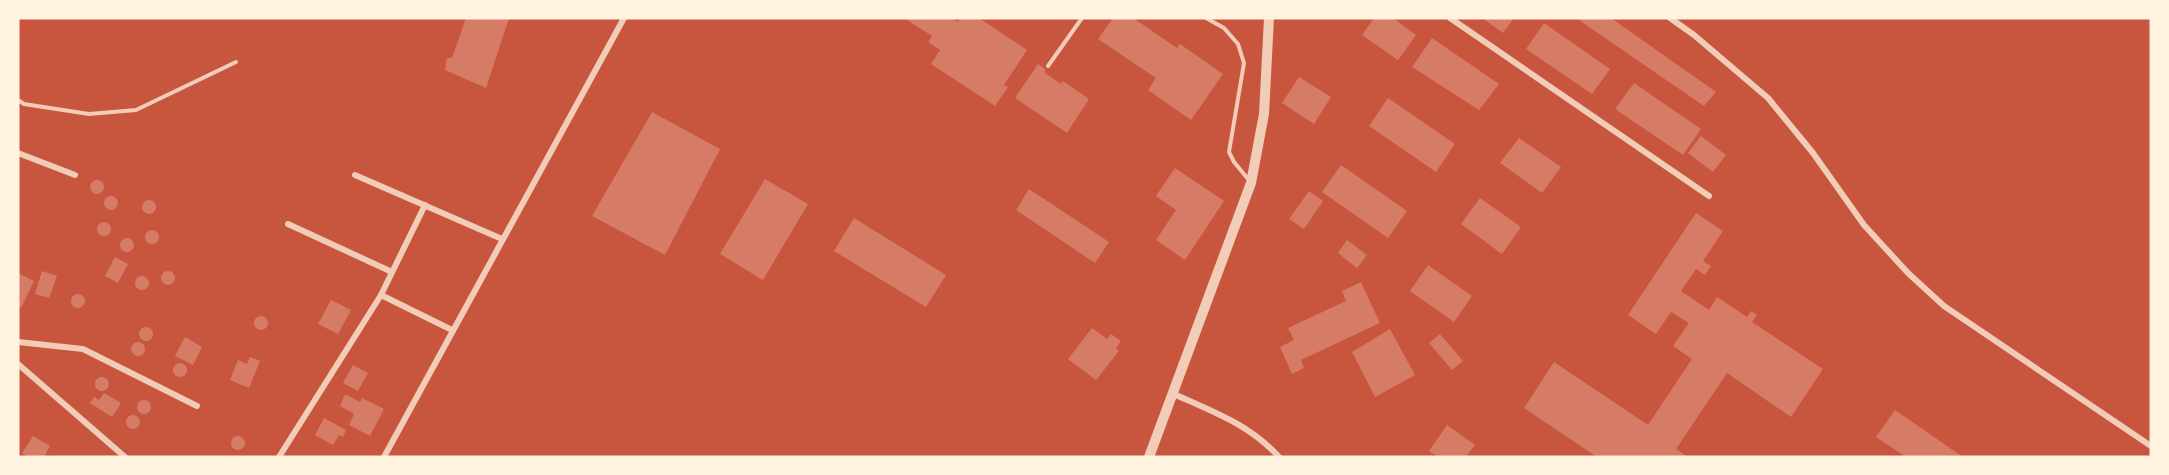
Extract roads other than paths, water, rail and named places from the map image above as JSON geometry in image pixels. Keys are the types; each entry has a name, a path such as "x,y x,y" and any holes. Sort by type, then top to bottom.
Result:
{"street":[{"path":"384,457 624,18"},
{"path":"1149,457 1251,183 1264,114 1269,18"},
{"path":"1450,18 1709,196"},
{"path":"1670,18 1694,35 1768,98 1813,153 1864,225 1944,306 2151,446"},
{"path":"18,153 75,176"},
{"path":"355,175 502,238"},
{"path":"279,457 381,295 425,205"},
{"path":"288,224 392,272"},
{"path":"381,295 452,330"},
{"path":"18,342 83,349 197,406"},
{"path":"18,364 125,457"},
{"path":"1174,394 1250,430 1279,457"}],"lane":[{"path":"1048,66 1082,18"},
{"path":"1206,18 1224,28 1238,44 1244,63 1229,152 1251,183"},
{"path":"18,100 24,104 89,114 136,110 236,62"}]}
